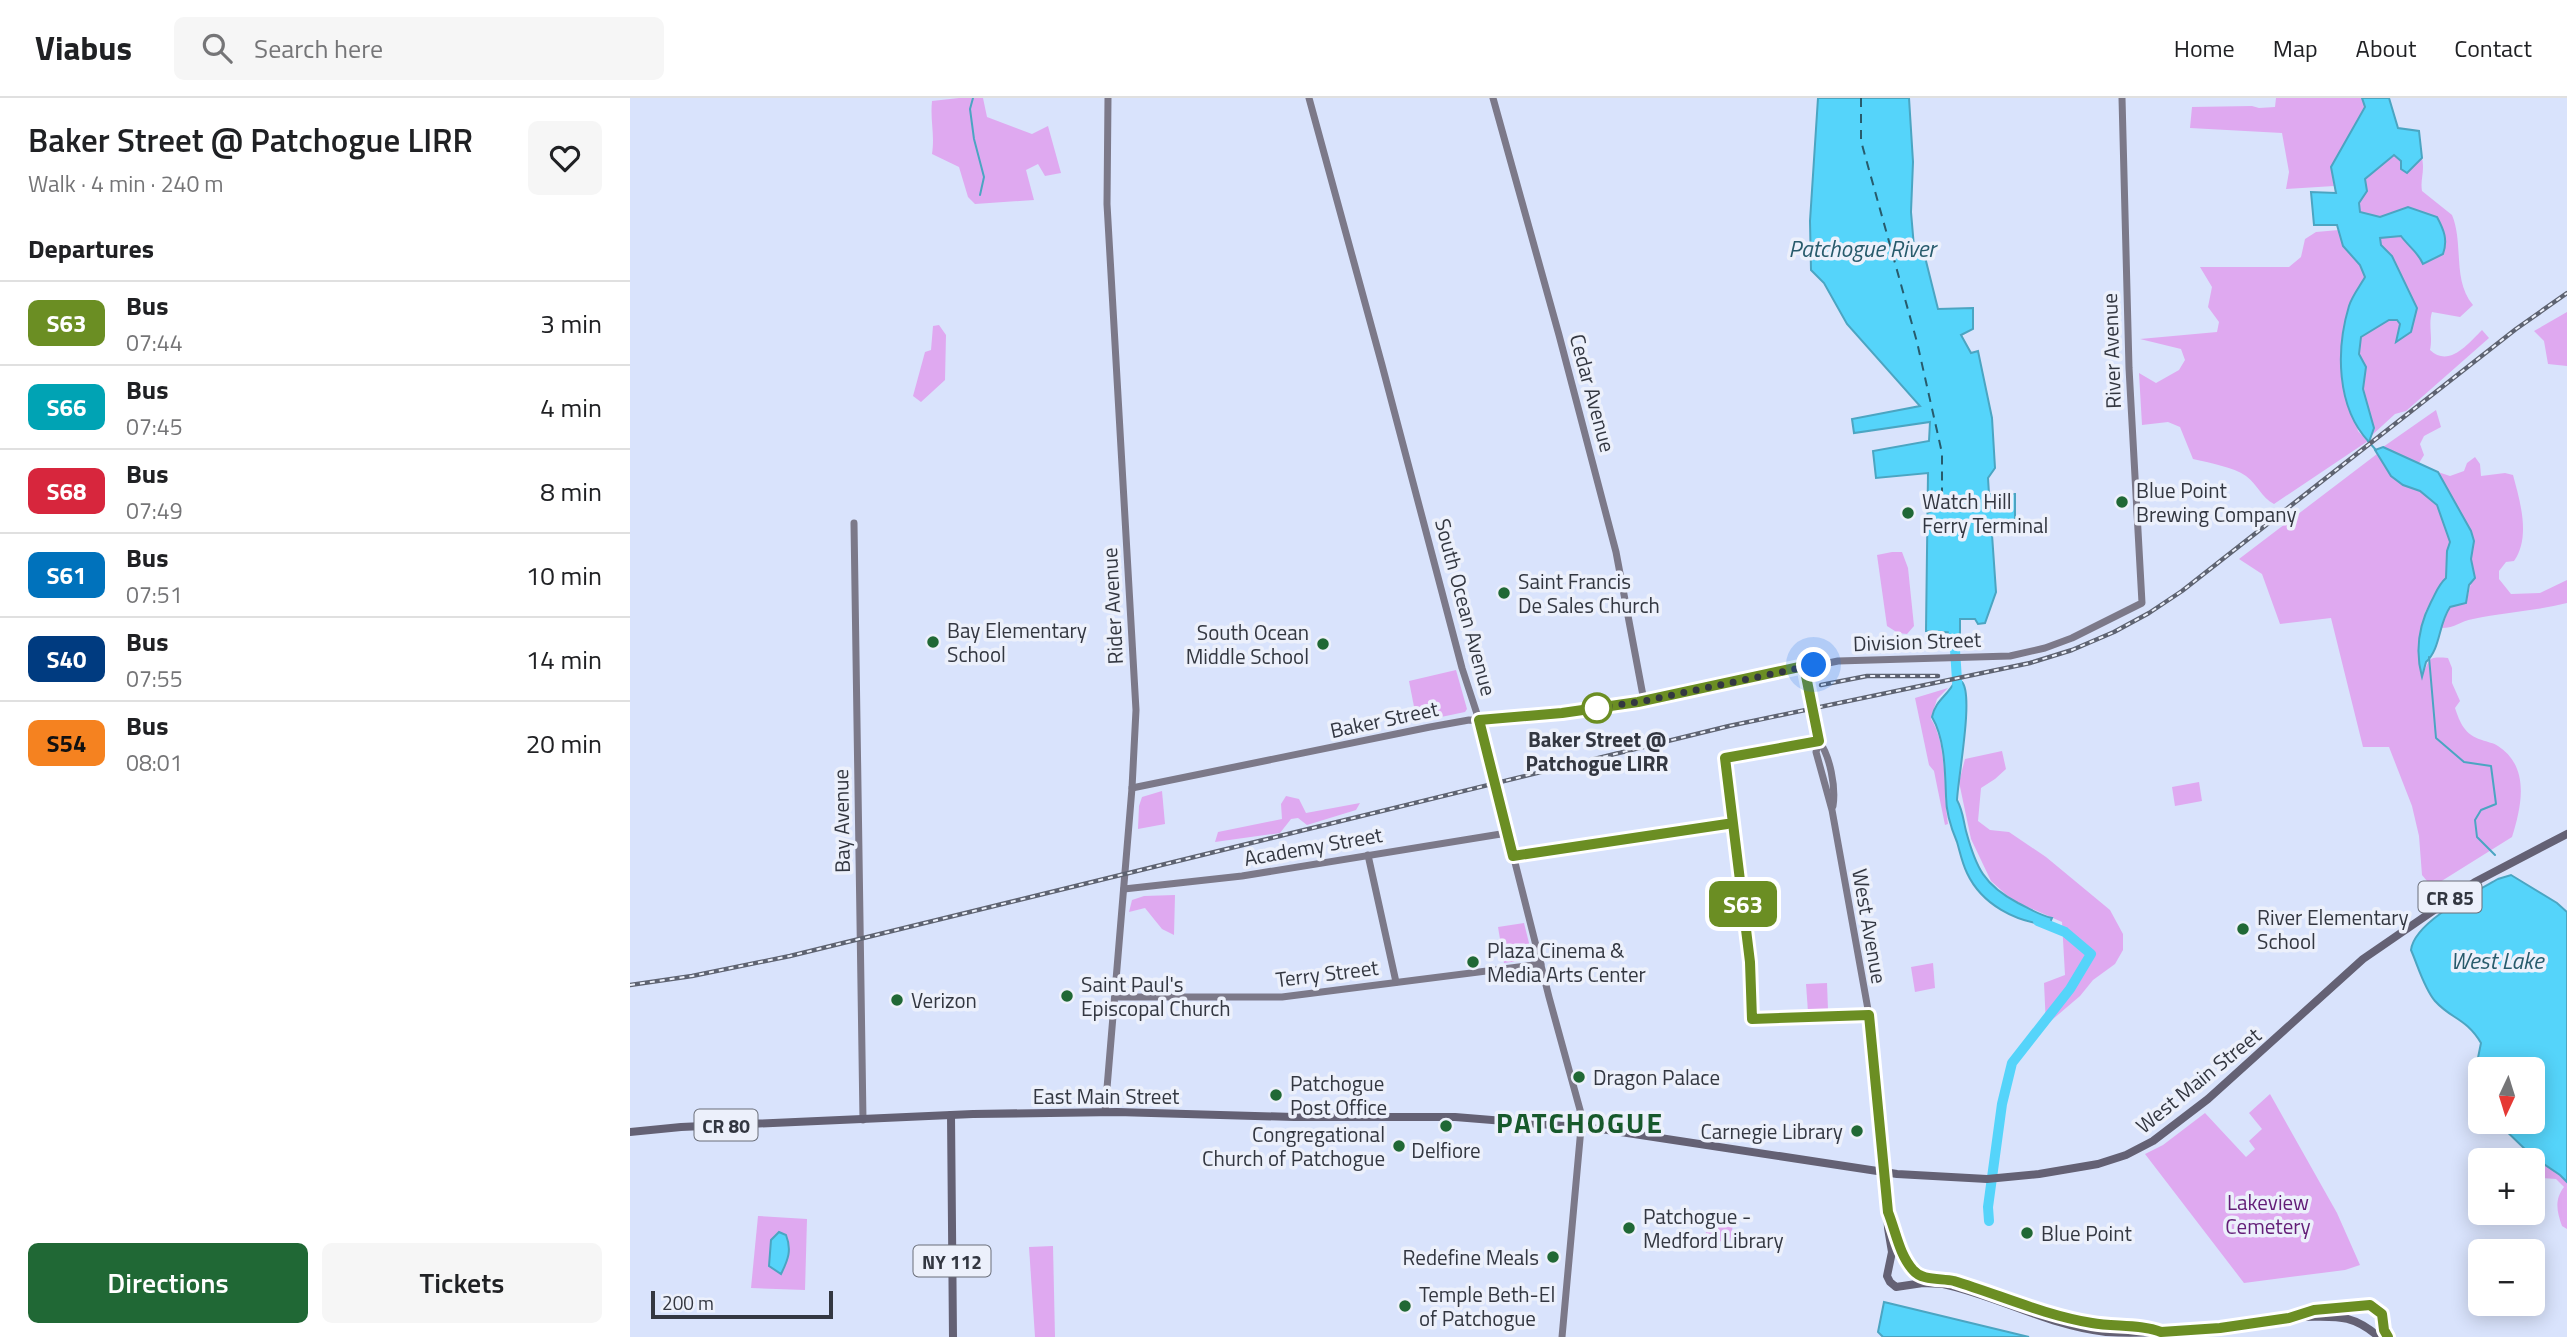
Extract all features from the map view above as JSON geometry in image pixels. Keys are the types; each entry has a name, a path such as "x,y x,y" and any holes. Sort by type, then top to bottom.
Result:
{"main road":[{"name":"West Main Street","path":"1581,1127 1885,1173 1987,1179 2098,1164 2126,1155 2153,1141 2208,1099 2363,958 2475,882 2567,834"},
{"name":"East Main Street","path":"630,1132 681,1127 951,1115 1105,1112 1292,1117 1455,1117 1581,1127"},
{"name":"NY 112","path":"951,1115 953,1337"},
{"path":"1885,1173 1891,1265 1888,1272 1890,1282 1899,1287 1909,1284 1947,1285 2049,1320 2088,1329 2144,1335 2335,1315 2361,1324 2379,1337"},
{"path":"1888,1212 1907,1263 1913,1271 1924,1277 1955,1282 2069,1319 2161,1332"},
{"path":"1891,1265 1900,1261 1907,1263"},
{"path":"1909,1284 1913,1271"},
{"path":"2289,1318 2314,1310 2370,1305 2375,1306 2382,1314 2388,1337"},
{"path":"2361,1324 2359,1315 2362,1307"},
{"path":"2370,1329 2382,1320"}],"street":[{"name":"Rider Avenue","path":"1105,1112 1136,710 1107,204 1108,98"},
{"name":"South Ocean Avenue","path":"1309,98 1462,668 1479,720 1582,1117 1562,1337"},
{"name":"Cedar Avenue","path":"1493,98 1615,547 1644,701"},
{"name":"River Avenue","path":"2122,98 2129,368 2142,603"},
{"name":"Bay Avenue","path":"854,523 863,1120"},
{"name":"Division Street","path":"1644,701 1804,666 1858,660 2010,656 2072,638 2142,603"},
{"name":"West Avenue","path":"1804,666 1819,741 1816,752 1832,810 1869,1015 1885,1173"},
{"name":"Baker Street","path":"1132,788 1430,727 1644,701"},
{"name":"Academy Street","path":"1124,890 1242,876 1507,833"},
{"path":"1368,855 1396,982"},
{"name":"Terry Street","path":"1115,996 1282,997 1541,964"}],"green space":[{"path":"983,98 987,117 1032,134 1048,126 1061,173 1045,176 1038,164 1026,170 1034,200 975,204 968,197 959,167 932,154 932,101"},
{"path":"2276,98 2362,98 2365,107 2331,167 2334,186 2286,189 2289,172 2282,133 2190,128 2192,107 2275,107"},
{"path":"2394,155 2401,161 2407,173 2422,158 2422,191 2452,215 2460,273 2473,305 2460,317 2432,312 2430,350 2437,355 2451,355 2482,330 2489,338 2406,411 2395,414 2371,436 2374,428 2363,389 2366,367 2359,354 2361,337 2389,320 2398,320 2400,324 2396,341 2411,332 2392,256 2381,245 2380,237 2401,236 2423,263 2443,254 2390,213 2380,218 2360,212 2359,203 2367,191 2365,179"},
{"path":"2339,230 2343,246 2360,265 2365,277 2349,305 2340,359 2358,431 2368,441 2274,504 2241,473 2193,459 2180,427 2168,422 2142,425 2139,373 2156,383 2179,370 2185,360 2181,349 2140,339 2217,332 2219,322 2208,307 2212,287 2200,267 2289,267 2301,257 2305,239 2316,232"},
{"path":"2567,312 2567,366 2548,364 2544,341 2534,331"},
{"path":"939,325 946,335 945,380 921,402 913,396 925,352 931,350 933,326"},
{"path":"2436,410 2441,427 2424,436 2420,444 2424,455 2419,463 2383,447"},
{"path":"2377,454 2391,476 2403,485 2420,491 2437,505 2450,542 2446,578 2425,612 2418,644 2421,676 2432,659 2448,658 2452,668 2452,683 2460,701 2455,708 2461,723 2471,735 2496,745 2508,755 2515,765 2521,787 2519,812 2512,837 2432,887 2422,875 2419,836 2412,806 2389,747 2363,747 2331,618 2280,624 2262,574 2239,559"},
{"path":"2475,457 2480,464 2481,476 2505,473 2513,475 2521,507 2523,530 2519,551 2514,561 2506,562 2499,571 2499,579 2511,594 2540,593 2567,580 2567,603 2469,620 2441,628 2450,607 2466,603 2474,571 2471,559 2474,541 2438,472 2450,476 2464,471 2467,463"},
{"path":"1902,552 1908,568 1914,626 1907,634 1898,633 1887,626 1877,555"},
{"path":"1456,670 1467,709 1465,712 1417,722 1409,681"},
{"path":"1948,688 1937,699 1931,719 1943,755 1948,824 1945,825 1915,698"},
{"path":"2002,751 2006,769 1981,788 1978,821 1990,830 2009,832 2046,857 2110,910 2123,934 2123,950 2115,964 2093,980 2080,996 2046,1025 2044,983 2065,975 2062,922 2012,900 1991,881 1971,839 1959,782 1965,759"},
{"path":"2199,782 2202,801 2175,806 2172,787"},
{"path":"1162,791 1165,824 1138,829 1142,797"},
{"path":"1286,796 1299,799 1306,813 1360,803 1356,810 1307,825 1298,818 1291,819 1280,833 1215,842 1218,832 1282,819 1281,804"},
{"path":"1175,895 1174,935 1162,929 1145,908 1129,912 1132,900 1144,896"},
{"path":"1524,923 1533,959 1504,963 1498,927"},
{"path":"1933,963 1935,988 1915,992 1911,967"},
{"path":"1827,983 1828,1010 1808,1012 1806,984"},
{"name":"Lakeview Cemetery","path":"2270,1094 2337,1213 2360,1265 2345,1270 2244,1283 2145,1154 2163,1145 2205,1113 2246,1157 2255,1149 2249,1141 2262,1129 2249,1113"},
{"path":"2545,1165 2567,1182 2567,1229 2562,1226 2557,1206 2564,1187 2556,1179 2545,1178"},
{"path":"758,1216 807,1219 805,1290 751,1288"},
{"path":"1708,1217 1734,1219 1730,1242 1705,1240"},
{"path":"1053,1246 1055,1337 1035,1337 1029,1247"}],"water":[{"name":"Patchogue River","path":"1818,98 1909,98 1914,247 1923,249 1938,309 1973,308 1973,329 1961,335 1971,353 1978,351 1992,418 1995,468 1988,478 1989,494 2015,494 2015,520 1991,520 1996,592 1985,623 1978,624 1975,619 1960,619 1960,633 1926,631 1928,473 1876,478 1873,451 1929,441 1930,422 1854,433 1852,419 1920,406 1847,324 1824,283 1811,270 1810,221"},
{"path":"2362,98 2389,98 2398,128 2419,131 2422,158 2407,173 2401,169 2401,161 2394,155 2365,179 2367,191 2359,203 2360,212 2380,217 2408,207 2437,217 2445,240 2443,254 2423,264 2401,236 2380,238 2381,245 2392,256 2417,308 2411,332 2396,342 2400,324 2397,320 2389,320 2361,337 2359,354 2366,367 2363,389 2374,428 2369,442 2350,412 2341,359 2349,306 2365,277 2360,265 2343,246 2337,225 2314,225 2311,192 2336,193 2331,167 2365,107"},
{"path":"2383,447 2438,472 2474,541 2471,559 2475,578 2469,585 2466,603 2450,607 2422,677 2419,658 2421,629 2431,602 2446,578 2450,542 2437,505 2420,491 2403,485 2391,476 2375,450"},
{"path":"1962,682 1965,690 1966,719 1957,800 1974,855 1989,882 2006,896 2052,918 2049,925 2013,916 1991,903 1973,884 1964,865 1948,813 1942,745 1932,717 1954,683"},
{"name":"West Lake","path":"2511,875 2567,912 2567,1182 2545,1165 2545,1148 2524,1148 2509,1134 2545,1134 2545,1057 2478,1057 2481,1043 2470,1028 2447,1012 2431,996 2411,950 2415,939 2434,919 2498,879"},
{"path":"779,1232 786,1235 789,1245 781,1274 769,1266 771,1240"},
{"path":"1884,1302 2029,1337 1883,1337 1878,1332"}],"waterway":[{"path":"973,98 970,109 974,139 984,177 980,195"},
{"path":"2368,441 2376,450"},
{"name":"Patchogue River","path":"1953,620 1958,695"},
{"path":"2429,657 2436,738 2464,762 2491,766 2496,804 2481,810 2475,820 2477,837 2495,855"},
{"name":"Patchogue River","path":"1989,1221 1988,1207 2002,1104 2012,1063 2070,989 2091,954 2065,932 2038,921"}],"ferry route":[{"path":"1861,98 1861,141 1917,342 1942,453 1942,507 1928,512"}],"railway":[{"path":"630,985 692,976 790,956 1729,726 2030,663 2072,650 2114,632 2182,591 2516,329 2567,293"},
{"path":"1821,685 1867,676 1938,676"}],"bus line":[{"name":"S63","path":"1727,824 1513,856 1479,720 1562,713 1638,702 1804,666 1819,741 1725,758 1750,962 1752,1019 1869,1015 1888,1212 1897,1240 1913,1271 1924,1277 1955,1282 2069,1319 2161,1332 2220,1328 2289,1318 2314,1310 2370,1305 2375,1306 2382,1314 2384,1330 2388,1337"}],"place":[{"name":"Blue Point Brewing Company","path":"2122,502"},
{"name":"Watch Hill Ferry Terminal","path":"1908,513"},
{"name":"Saint Francis De Sales Church","path":"1504,593"},
{"name":"Bay Elementary School","path":"933,642"},
{"name":"South Ocean Middle School","path":"1323,644"},
{"name":"Baker Street @ Patchogue LIRR","path":"1597,708"},
{"name":"River Elementary School","path":"2243,929"},
{"name":"Plaza Cinema & Media Arts Center","path":"1473,962"},
{"name":"Saint Paul's Episcopal Church","path":"1067,996"},
{"name":"Verizon","path":"897,1000"},
{"name":"Dragon Palace","path":"1579,1077"},
{"name":"Patchogue Post Office","path":"1276,1095"},
{"name":"Delfiore","path":"1446,1126"},
{"name":"Carnegie Library","path":"1857,1131"},
{"name":"Congregational Church of Patchogue","path":"1399,1146"},
{"name":"Patchogue - Medford Library","path":"1629,1228"},
{"name":"Blue Point","path":"2027,1233"},
{"name":"Redefine Meals","path":"1553,1257"},
{"name":"Temple Beth-El of Patchogue","path":"1405,1306"}],"district":[{"name":"PATCHOGUE","path":"1580,1122"}],"route":[{"path":"1597,708 1644,701 1814,665"}]}
